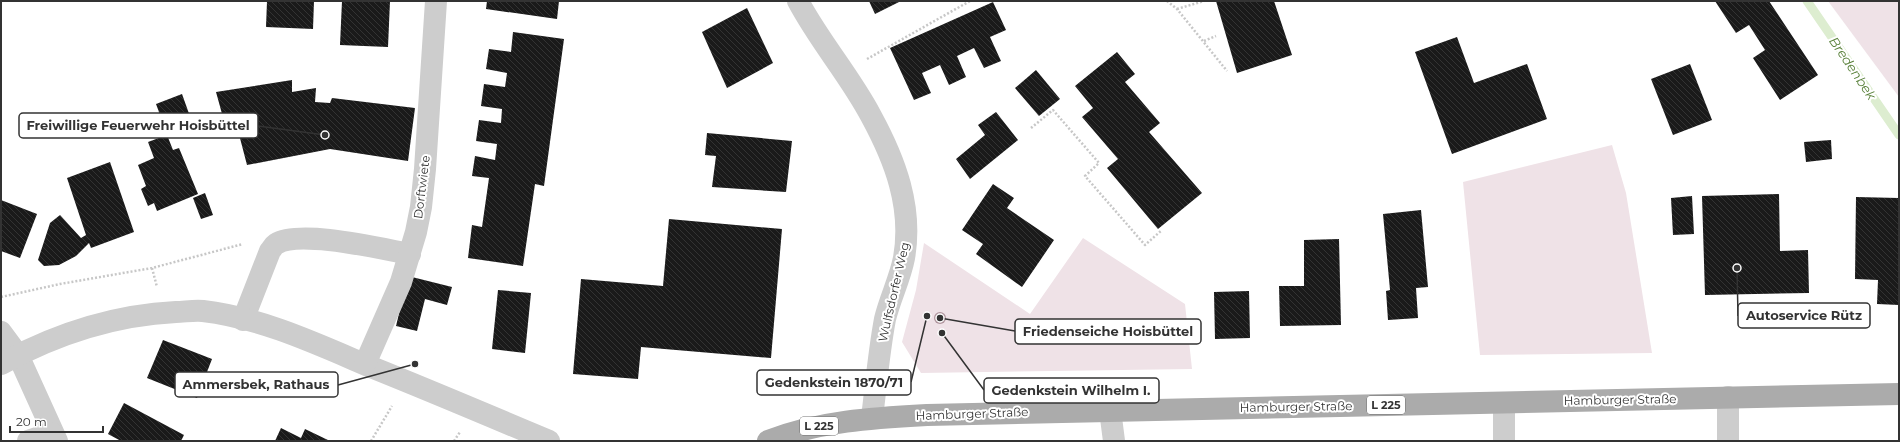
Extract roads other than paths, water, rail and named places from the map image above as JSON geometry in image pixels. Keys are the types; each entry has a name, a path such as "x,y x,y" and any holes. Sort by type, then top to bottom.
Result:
{"main road":[{"name":"Hamburger Straße","path":"768,441 788,433 813,427 872,418 1110,410 1899,394"}],"street":[{"name":"Dorftwiete","path":"365,364 401,282 410,254 421,207 425,169 436,1"},
{"name":"Wulfsdorfer Weg","path":"798,1 822,42 871,115 899,177 905,203 906,224 904,259 885,318 872,418"},
{"path":"243,320 270,251 275,244 286,240 333,240 410,254"},
{"path":"10,360 67,333 135,316 202,311 243,320 310,341 549,441"},
{"path":"1,332 10,360 55,437 28,441"},
{"path":"1728,397 1728,441"},
{"path":"1504,403 1504,441"},
{"path":"1110,410 1114,441"}],"waterway":[{"name":"Bredenbek","path":"1807,1 1899,135"}],"place":[{"name":"Freiwillige Feuerwehr Hoisbüttel","path":"325,135"},
{"name":"Autoservice Rütz","path":"1737,268"},
{"name":"Gedenkstein 1870/71","path":"927,316"},
{"name":"Friedenseiche Hoisbüttel","path":"940,318"},
{"name":"Gedenkstein Wilhelm I.","path":"942,333"},
{"name":"Ammersbek, Rathaus","path":"415,364"}]}
